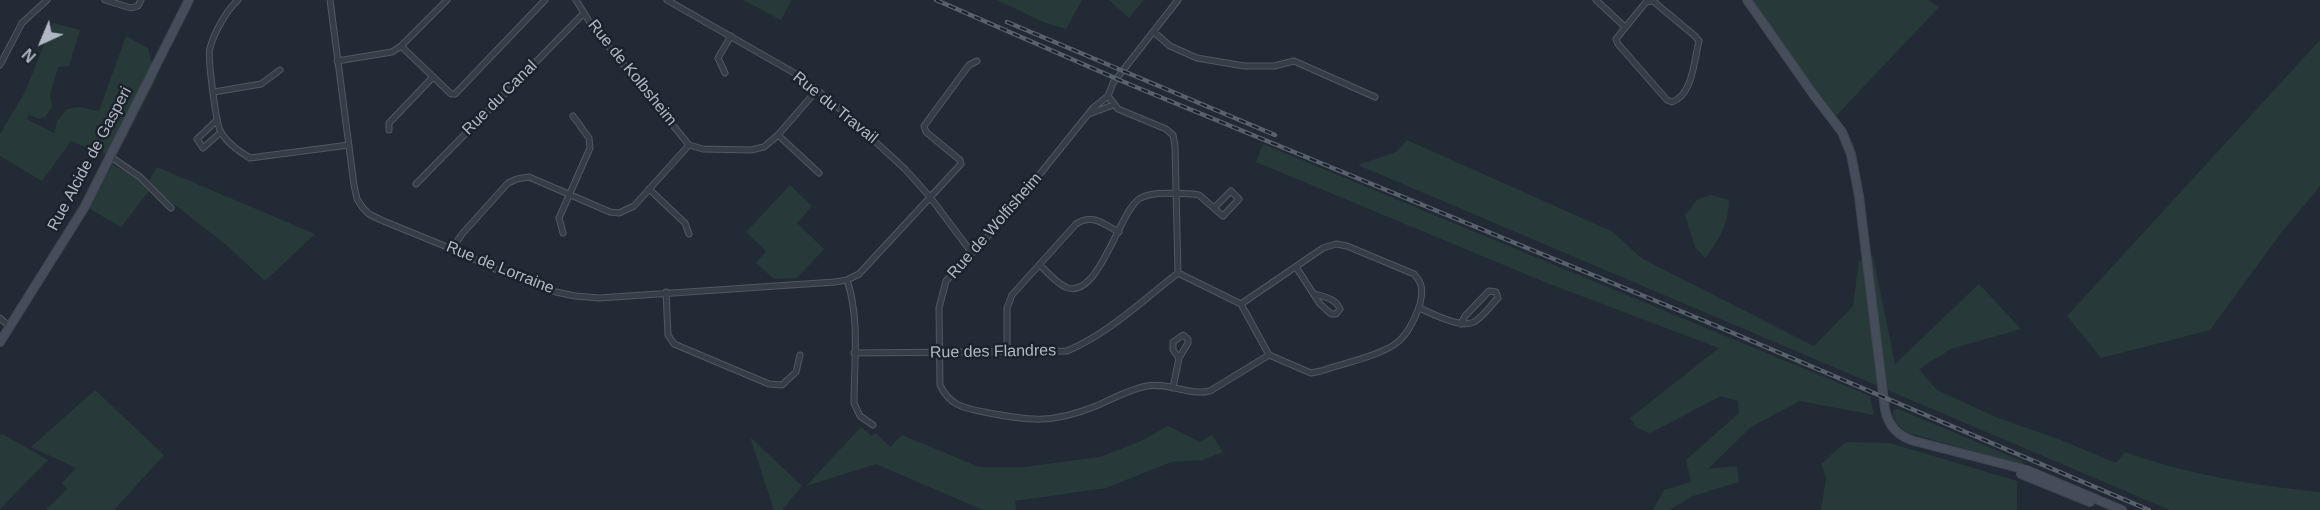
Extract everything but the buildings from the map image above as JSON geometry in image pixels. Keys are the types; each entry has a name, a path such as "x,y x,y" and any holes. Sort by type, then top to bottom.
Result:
{"main road":[{"name":"Rue Alcide de Gasperi","path":"0,342 72,227 111,157 156,62 189,0"},
{"path":"1747,0 1842,132 1851,154 1858,186 1884,402 1888,419 1897,432 1908,439 2033,472 2122,510"},
{"path":"1993,462 2112,510"}],"street":[{"path":"0,65 22,23 47,0"},
{"path":"105,0 131,8 138,6 141,0"},
{"path":"238,0 224,19 210,48 209,61 220,132 250,158 349,146"},
{"name":"Rue de Lorraine","path":"330,0 357,199 369,214 504,273 556,292 575,296 599,297 847,280"},
{"path":"337,61 384,54 401,46 447,0"},
{"path":"401,46 451,94 455,94 545,0"},
{"name":"Rue de Kolbsheim","path":"576,0 689,145"},
{"name":"Rue du Travail","path":"667,0 796,74 817,90 905,169 930,197 972,253"},
{"name":"Rue de Wolfisheim","path":"1178,0 1155,33 1113,83 1108,96 1093,108 1003,220 946,281 939,308 940,385 945,395 960,407 1022,420 1053,420 1081,412 1147,386 1200,393 1210,390 1269,356"},
{"path":"1596,0 1624,26"},
{"path":"1653,1 1699,41 1687,90 1676,100 1672,102 1667,100 1618,44 1617,35 1624,26 1646,2 1653,1"},
{"name":"Rue du Canal","path":"416,184 584,13"},
{"path":"1155,33 1170,46 1197,58 1244,66 1274,66 1294,61 1375,97"},
{"path":"725,73 718,58 731,36"},
{"path":"873,425 860,416 854,403 854,314 852,294 847,280 862,271 961,164 960,160 926,132 924,126 969,65 977,61"},
{"path":"214,92 261,84 280,70"},
{"path":"389,130 389,123 434,77"},
{"path":"452,249 462,234 508,183 517,178 529,177 610,212 619,213 634,206 689,145 703,148 751,150 764,147 778,135 817,90"},
{"path":"1108,96 1113,105 1166,129 1173,135 1176,146 1178,273 1240,304 1269,356 1311,373 1388,348 1407,332 1419,308 1423,292 1421,281 1414,274 1347,246 1336,244 1323,248 1240,304"},
{"name":"Rue de Wolfisheim","path":"1088,115 1113,105"},
{"path":"563,233 559,218 590,148 589,138 573,116"},
{"path":"217,120 197,139 198,143 203,148 220,132"},
{"path":"778,135 819,173"},
{"path":"111,157 140,177 171,208"},
{"path":"649,189 685,223 688,234"},
{"path":"1040,265 1068,288 1082,287 1100,266 1131,208 1139,199 1149,195 1199,195 1223,216 1239,199 1231,191 1214,208"},
{"path":"1007,352 1007,308 1011,295 1076,224 1084,219 1092,218 1119,231"},
{"path":"1296,267 1320,304 1331,314 1336,314 1340,309 1338,303 1315,294"},
{"name":"Rue des Flandres","path":"854,353 1059,352 1083,344 1178,273"},
{"path":"1419,308 1461,324 1469,324 1476,321 1498,298 1496,292 1489,291 1465,316 1461,324"},
{"path":"666,292 668,335 674,344 769,384 782,385 796,372 800,355"},
{"path":"0,318 10,327"},
{"path":"1173,388 1179,358"}],"shaded area":[{"path":"743,0 789,0 791,1 781,20"},
{"path":"997,0 1082,0 1066,29 1043,22"},
{"path":"1109,0 1144,0 1129,18"},
{"path":"1753,0 1928,0 1939,7 1836,116 1791,57"},
{"path":"53,23 80,30 69,66 58,67 50,94 52,107 45,117 39,119 29,115 27,119 54,133 57,121 67,109 79,107 99,111 126,36 148,48 156,79 112,165 100,147 85,147 71,141 42,181 0,156 0,134 25,92"},
{"path":"2320,40 2320,186 2281,233 2210,330 2101,358 2067,316"},
{"path":"1407,140 1613,232 1641,258 1814,346 1853,306 1859,261 1873,256 1895,364 1979,284 2021,329 1951,349 1919,369 1937,390 1998,418 2061,440 2116,463 2125,452 2173,467 2221,478 2320,492 2320,510 2170,510 1358,165 1396,152"},
{"path":"1263,144 1870,396 1874,415 1800,401 1751,427 1708,469 1737,466 1739,482 1693,496 1669,510 1653,510 1664,490 1691,482 1686,460 1739,413 1738,401 1721,396 1650,433 1637,428 1630,418 1719,348 1547,283 1256,162"},
{"path":"112,165 149,181 157,167 315,234 265,281 225,244 152,187 121,227 88,208"},
{"path":"790,185 812,206 797,223 824,249 797,278 774,279 756,263 766,251 746,232"},
{"path":"1711,195 1729,200 1729,208 1722,231 1705,258 1695,247 1685,215 1697,200"},
{"path":"95,390 164,455 114,510 46,510 67,489 62,483 76,468 31,447"},
{"path":"1898,409 2022,461 2024,465 1909,433 1894,418 1893,410"},
{"path":"1168,426 1200,442 1212,435 1223,452 1203,460 1171,462 1106,488 1015,501 1016,510 983,510 876,464 806,486 861,427 872,436 876,433 890,447 902,435 979,467 1024,467 1100,457 1141,441"},
{"path":"2,434 48,460 0,509 0,435"},
{"path":"750,437 802,486 782,510 774,510"},
{"path":"1846,442 1890,443 2017,481 2017,510 1821,510 1826,478 1821,464"}],"railway":[{"path":"936,0 1131,85 1707,322 2149,510"},
{"path":"1007,22 1275,135"}]}
